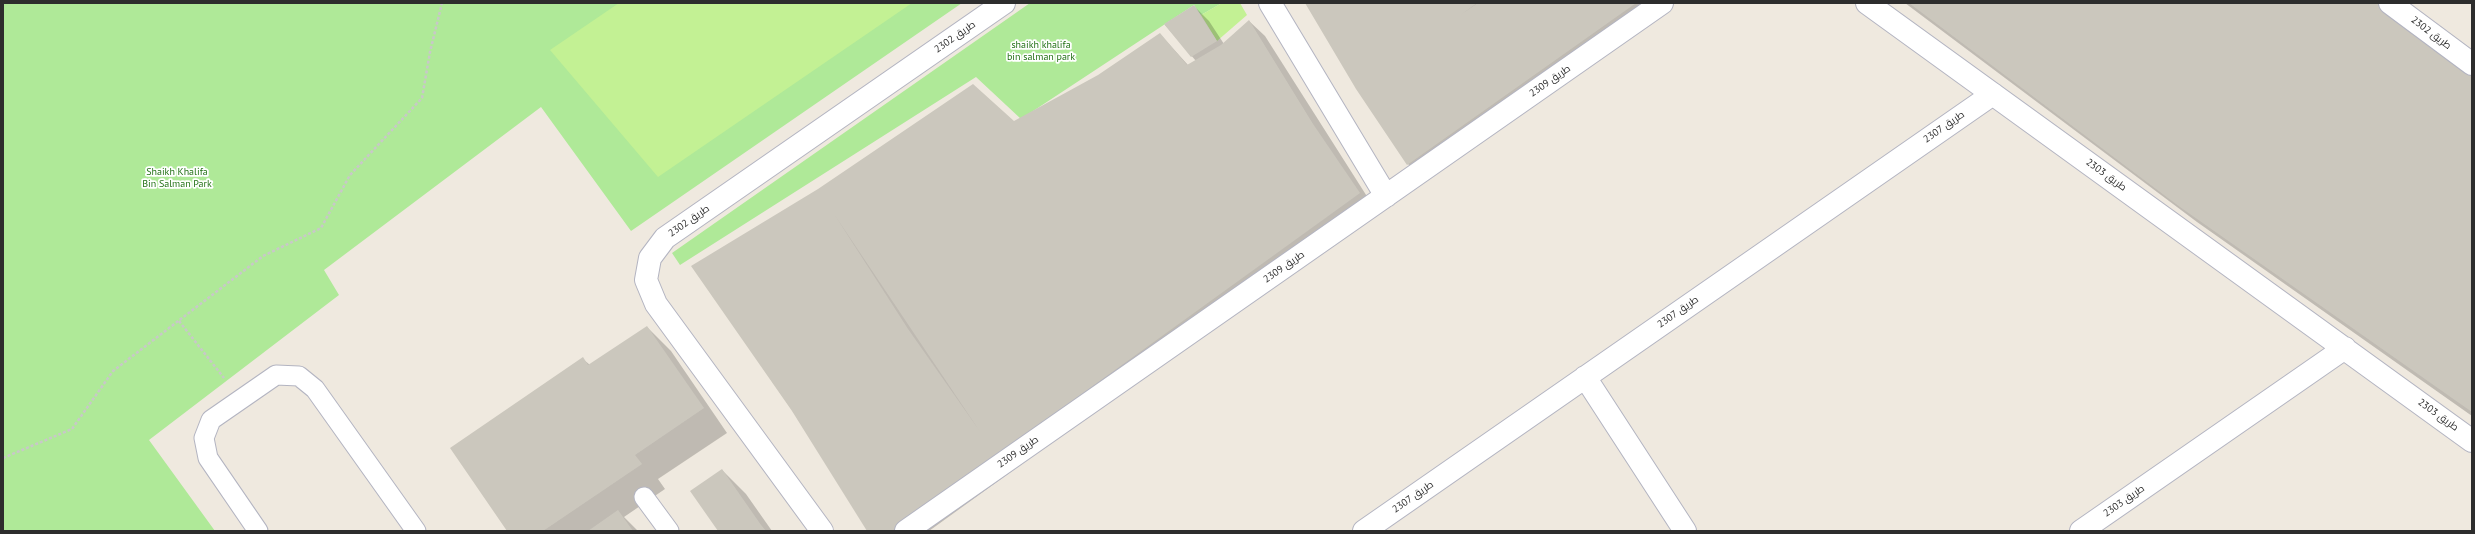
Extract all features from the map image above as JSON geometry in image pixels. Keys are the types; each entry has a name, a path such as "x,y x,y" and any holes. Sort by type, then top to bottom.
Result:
{"street":[{"name":"طريق 2302","path":"822,531 656,304 646,280 650,258 665,238 1004,3"},
{"path":"1270,3 1386,196"},
{"name":"طريق 2309","path":"906,531 1662,3"},
{"name":"طريق 2303","path":"1867,3 2472,441"},
{"name":"طريق 2302","path":"2390,3 2472,64"},
{"name":"طريق 2307","path":"1364,531 1992,94"},
{"name":"طريق 2303","path":"2081,531 2345,348"},
{"path":"1585,378 1685,531"}],"lane":[{"path":"258,531 208,458 204,438 211,420 276,375 299,376 315,389 416,531"},
{"path":"644,497 669,531"}],"path":[{"path":"3,458 72,429 113,371 263,256 322,228 350,175 422,98 430,52 442,3"},
{"path":"178,320 241,399"}],"green space":[{"name":"Shaikh Khalifa Bin Salman Park","path":"3,3 962,3 631,231 541,107 324,270 339,295 149,440 215,531 3,531"},
{"path":"619,3 912,3 658,177 550,50"},
{"name":"shaikh khalifa bin salman park","path":"1030,3 1222,3 1201,15 1194,5 1021,119 976,77 680,265 672,253"},
{"path":"1222,3 1240,3 1247,15 1217,41 1201,15"}],"building":[{"path":"1305,3 1477,3 1459,16 1478,3 1636,3 1407,165 1356,89"},
{"path":"1909,3 2378,3 2472,75 2472,412 2180,207"},
{"path":"1194,5 1217,41 1191,57 1164,24"},
{"path":"1249,20 1313,124 1360,193 892,531 867,531 792,411 691,266 818,189 973,84 1014,121 1098,75 1160,33 1187,65 1221,45","holes":["834,214 981,433 908,329"]},
{"path":"647,326 704,408 635,455 642,464 543,531 507,531 450,448 583,357 588,365"},
{"path":"722,469 766,531 718,531 690,491"},
{"path":"618,510 633,531 588,531"}]}
